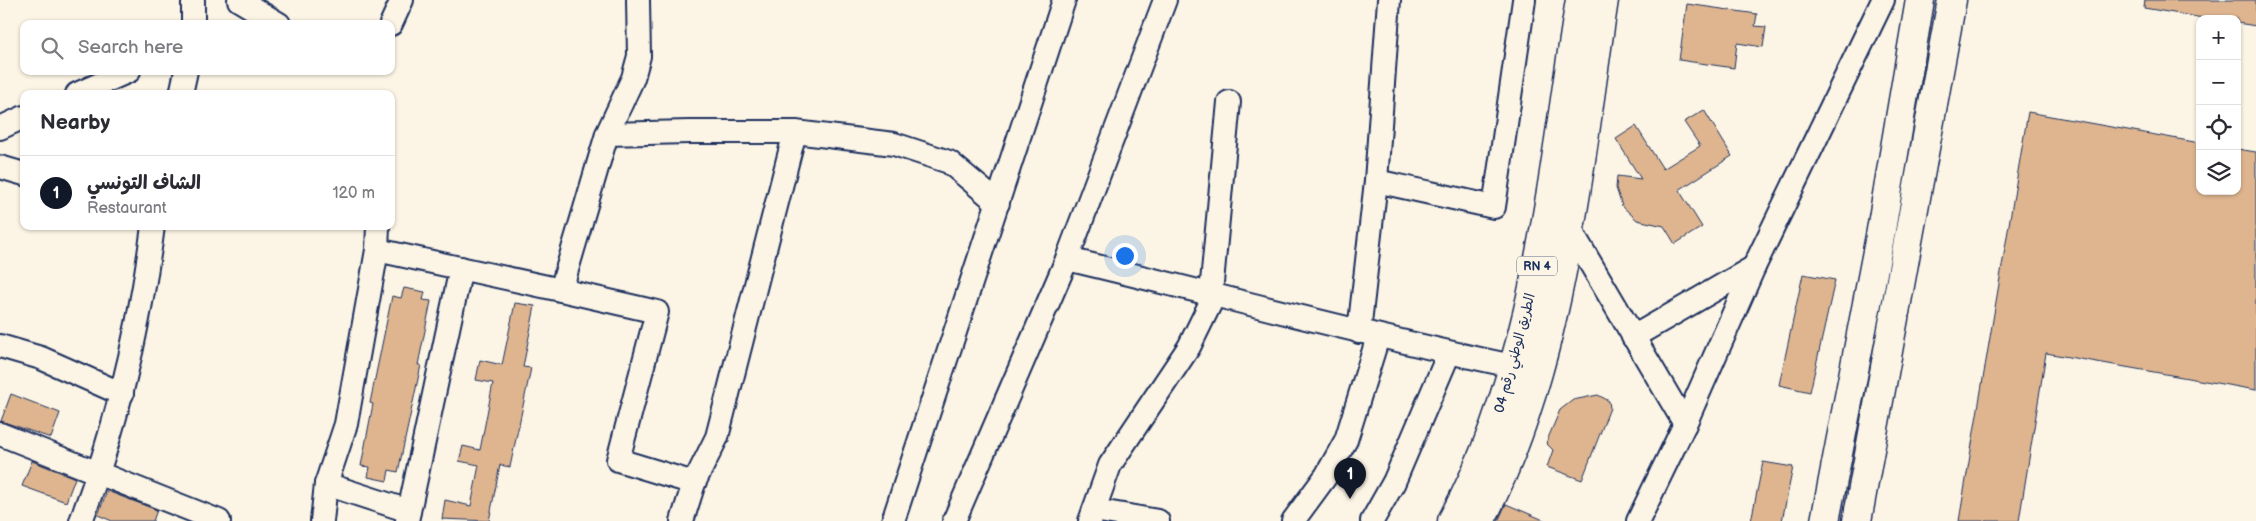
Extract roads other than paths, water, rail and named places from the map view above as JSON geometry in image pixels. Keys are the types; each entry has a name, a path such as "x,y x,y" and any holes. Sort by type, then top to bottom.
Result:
{"main road":[{"name":"الطريق الوطني رقم 04","path":"1452,521 1489,442 1513,366 1540,252 1580,0"},
{"name":"الطريق الوطني رقم 04","path":"1480,521 1507,465 1528,405 1550,321 1569,227 1604,0"},
{"path":"1825,521 1880,236 1920,0"},
{"path":"1857,521 1952,0"}],"street":[{"path":"192,20 193,0"},
{"path":"238,0 272,20"},
{"path":"393,20 402,0"},
{"path":"561,290 607,134 633,78 639,56 638,0"},
{"path":"893,521 1064,0"},
{"path":"954,521 1067,259 1165,0"},
{"path":"1293,521 1326,476 1346,440 1369,334 1376,181 1389,0"},
{"path":"1376,181 1494,207 1524,0"},
{"path":"1638,521 1685,424 1754,267 1883,0"},
{"path":"86,90 120,75"},
{"path":"182,90 185,75"},
{"path":"1158,521 1092,516 1110,465 1189,347 1213,293 1229,102"},
{"path":"0,128 20,119"},
{"path":"607,134 795,132 894,144 948,162 998,203"},
{"path":"682,521 694,483 717,437 795,132"},
{"path":"0,167 20,173"},
{"path":"1569,227 1685,424"},
{"path":"81,521 100,473 122,394 152,230"},
{"path":"322,521 326,484 346,424 376,250 378,230"},
{"path":"376,250 657,312 618,460 694,483"},
{"path":"1067,259 1213,293 1369,334 1513,366"},
{"path":"1633,337 1754,267"},
{"path":"326,484 408,516 461,268"},
{"path":"0,346 41,358 122,394"},
{"path":"1372,521 1406,456 1449,353"},
{"path":"0,434 100,473 177,513 219,521"}],"place":[{"name":"الشاف التونسي","path":"1350,499"}]}
